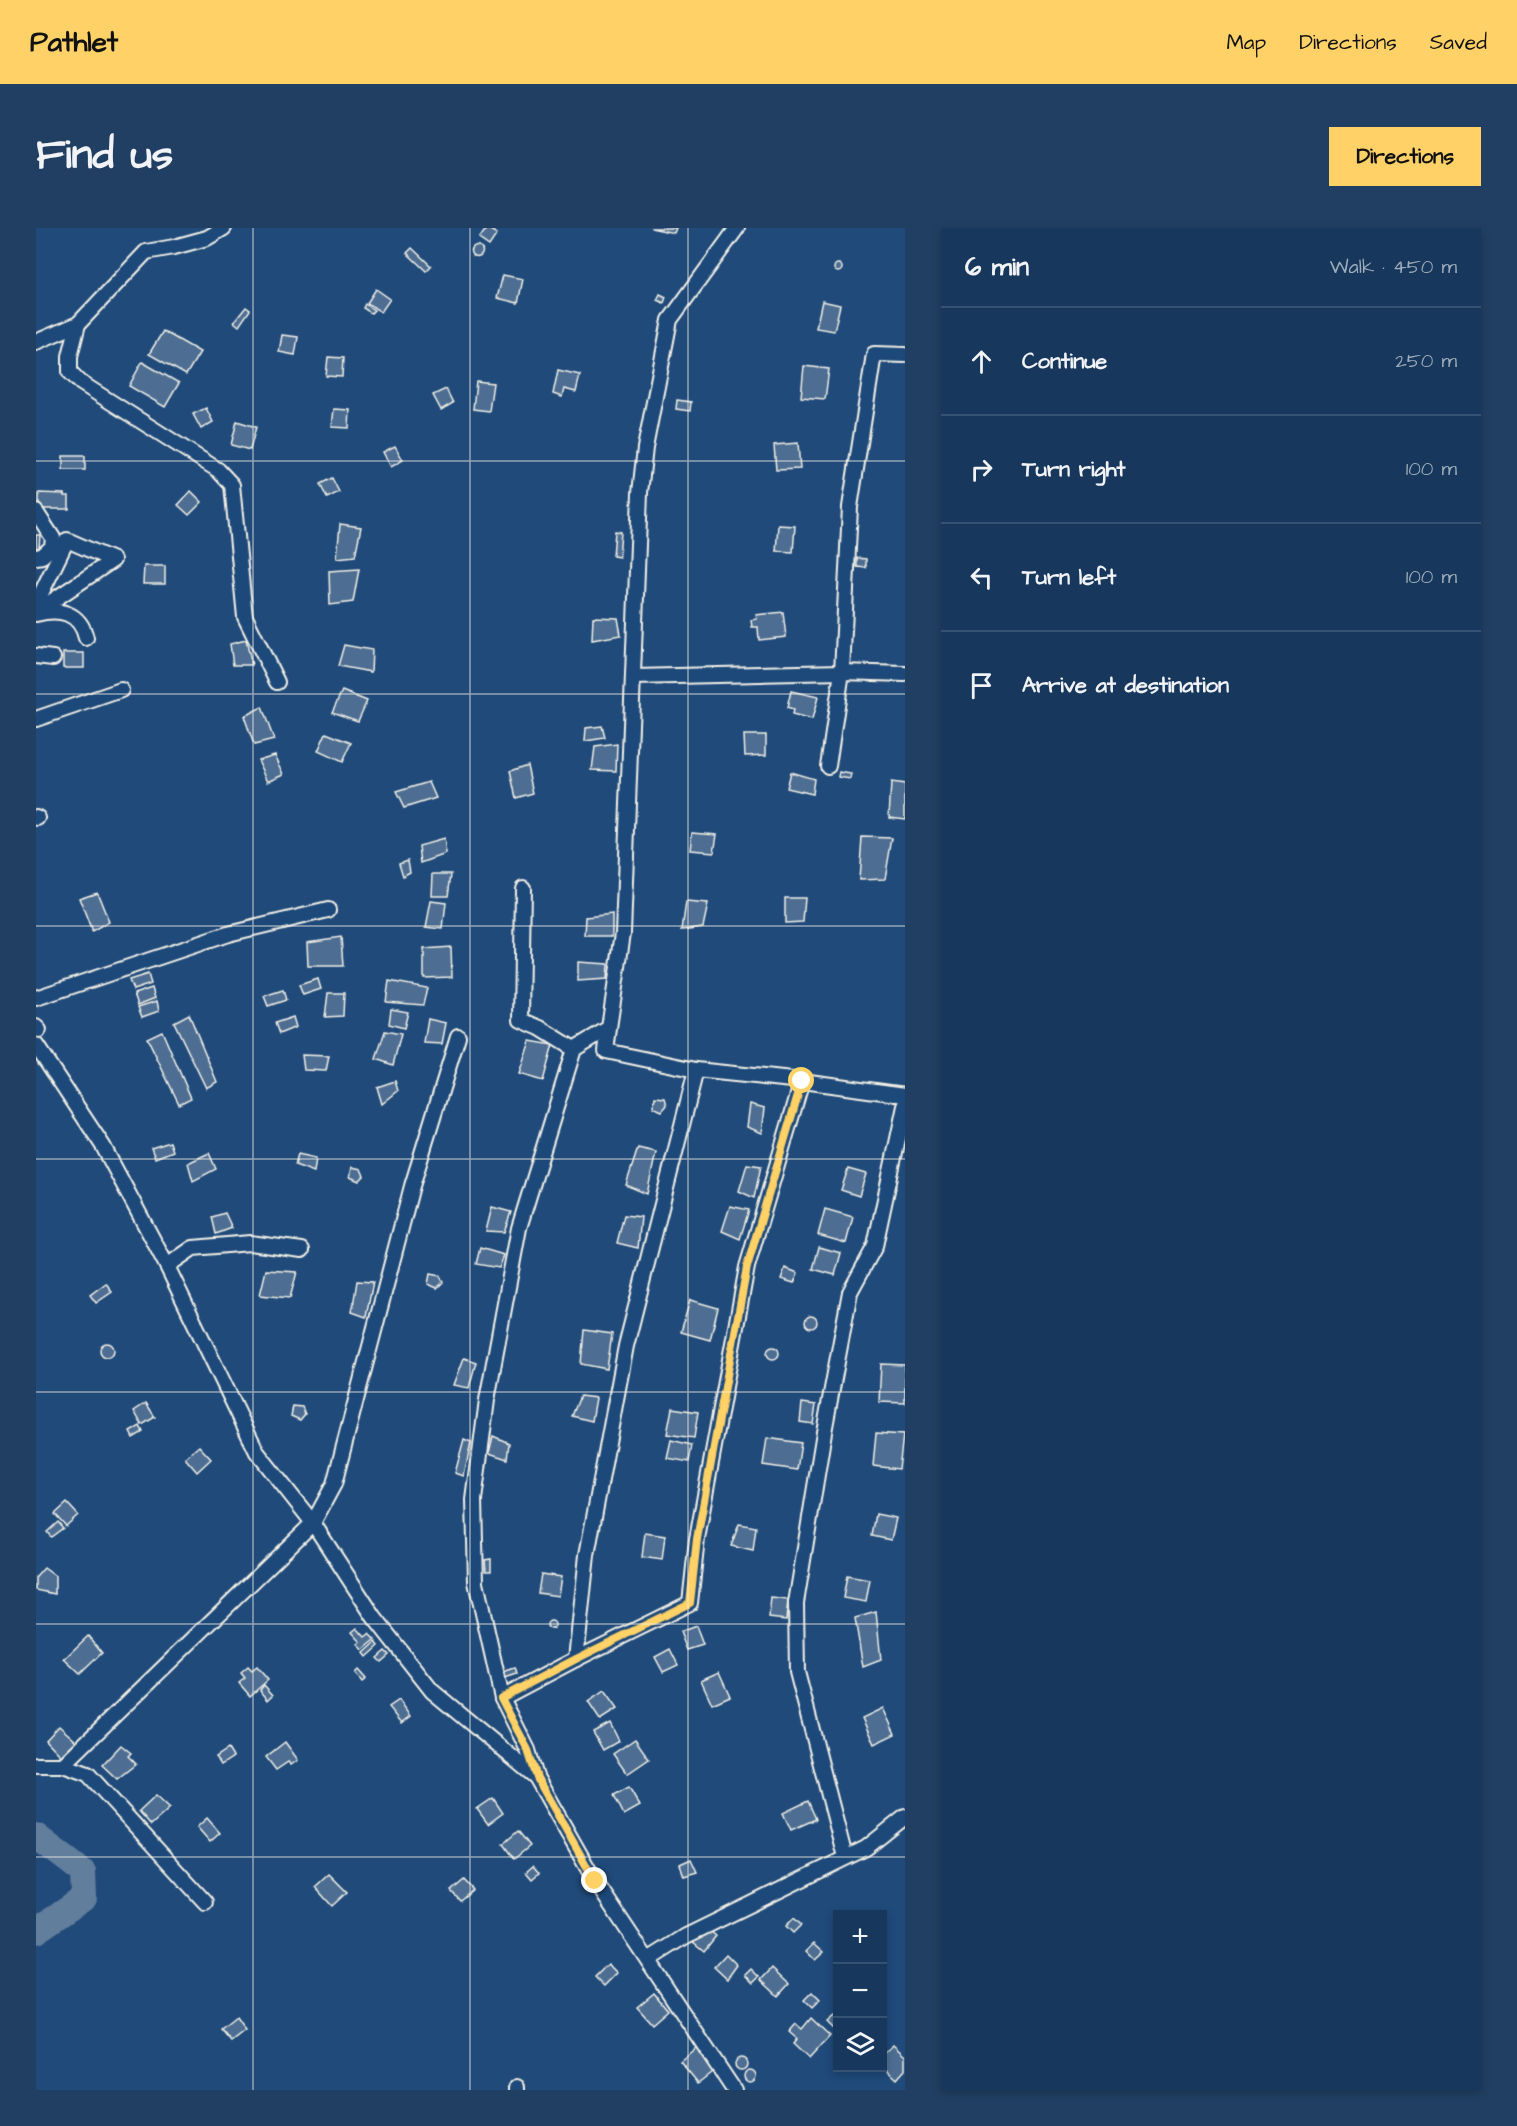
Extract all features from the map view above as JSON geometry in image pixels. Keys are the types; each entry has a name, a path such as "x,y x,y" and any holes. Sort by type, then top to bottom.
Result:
{"street":[{"path":"36,342 78,324 146,252 207,238 224,228"},
{"path":"737,228 670,320 648,428 640,493 623,933 606,1051 696,1070 905,1095"},
{"path":"78,324 70,356 70,372 81,383 218,470 232,485 245,617 277,682"},
{"path":"828,766 842,672 850,507 874,354 905,355"},
{"path":"36,512 53,538 52,547 42,556 36,557"},
{"path":"36,604 67,540 113,560 36,613"},
{"path":"36,613 63,613 75,617 83,627 86,638"},
{"path":"36,656 53,658"},
{"path":"634,677 842,672 905,674"},
{"path":"36,719 121,690"},
{"path":"523,888 521,1020 540,1028 574,1049"},
{"path":"36,998 228,934 328,910"},
{"path":"609,1028 574,1049 519,1228 487,1400 474,1500 476,1582 501,1698 528,1750 537,1778 595,1881 734,2090"},
{"path":"63,1764 313,1523 334,1484 412,1186 458,1036"},
{"path":"36,1045 103,1146 167,1266 257,1452 313,1523 374,1617 432,1691 537,1778"},
{"path":"576,1659 587,1555 626,1346 696,1070"},
{"path":"501,1698 690,1603 697,1539 747,1267 802,1081"},
{"path":"845,1857 797,1672 796,1603 850,1292 875,1246 905,1106"},
{"path":"167,1266 193,1248 250,1242 302,1250"},
{"path":"36,1765 63,1764 88,1774 205,1902"},
{"path":"648,1960 686,1936 866,1848 905,1817"}],"building":[{"path":"487,228 497,234 489,246 479,239"},
{"path":"651,228 676,228 674,233"},
{"path":"477,246 483,252 477,258 471,252"},
{"path":"412,248 431,266 426,271 407,253"},
{"path":"838,264 842,268 838,272 834,268"},
{"path":"503,275 523,279 518,303 497,298"},
{"path":"376,289 390,299 381,312 367,303"},
{"path":"660,294 666,297 664,303 657,300"},
{"path":"822,301 840,305 834,331 816,328"},
{"path":"365,304 374,310 371,313 363,308"},
{"path":"246,307 250,310 239,326 234,322"},
{"path":"163,331 200,352 186,375 149,354"},
{"path":"282,335 298,337 295,355 279,352"},
{"path":"328,357 343,358 342,377 326,376"},
{"path":"142,362 179,383 165,407 129,386"},
{"path":"804,366 829,369 825,399 801,397"},
{"path":"558,370 580,375 576,392 564,389 562,397 553,394"},
{"path":"476,381 493,383 489,411 473,409"},
{"path":"446,389 453,403 441,410 433,395"},
{"path":"677,400 691,402 690,411 676,409"},
{"path":"206,408 213,422 201,429 193,414"},
{"path":"334,409 350,410 349,428 332,427"},
{"path":"237,421 256,427 250,450 231,445"},
{"path":"798,443 800,469 776,470 774,445"},
{"path":"395,446 403,460 391,467 383,452"},
{"path":"63,456 85,456 85,470 63,470"},
{"path":"332,478 339,492 327,498 320,484"},
{"path":"191,491 202,502 189,515 178,505"},
{"path":"39,493 69,496 69,509 39,509"},
{"path":"340,524 361,527 355,556 337,558"},
{"path":"778,525 795,526 793,552 776,551"},
{"path":"615,531 621,532 619,557 613,556"},
{"path":"36,535 40,535 39,548 36,548"},
{"path":"857,558 866,559 866,568 857,567"},
{"path":"144,566 165,566 165,584 143,584"},
{"path":"359,569 353,602 330,605 329,571"},
{"path":"783,612 786,637 759,640 758,627 752,627 751,620 757,619 756,615"},
{"path":"593,617 618,618 621,635 592,640"},
{"path":"246,640 252,665 233,665 230,644"},
{"path":"344,645 372,650 371,672 338,666"},
{"path":"63,653 84,653 84,668 63,668"},
{"path":"342,691 367,701 358,721 332,712"},
{"path":"791,691 818,697 812,720 792,715 793,710 787,708"},
{"path":"262,707 274,740 254,745 244,716"},
{"path":"602,726 605,738 585,741 586,728"},
{"path":"326,733 351,743 342,762 318,751"},
{"path":"744,735 766,735 766,755 745,756"},
{"path":"617,744 616,771 592,770 595,747"},
{"path":"275,755 284,774 268,781 258,760"},
{"path":"527,765 533,793 516,798 510,771"},
{"path":"790,772 814,779 812,794 786,788"},
{"path":"839,772 851,774 850,779 838,777"},
{"path":"429,782 436,798 404,808 396,792"},
{"path":"891,783 905,785 905,819 889,817"},
{"path":"692,832 717,834 714,852 690,850"},
{"path":"862,837 892,838 885,879 859,880"},
{"path":"444,839 446,854 421,863 419,846"},
{"path":"408,860 410,872 403,876 399,863"},
{"path":"433,874 451,874 448,896 432,896"},
{"path":"97,892 109,922 92,932 79,898"},
{"path":"785,898 805,898 803,922 785,923"},
{"path":"431,901 446,903 443,929 426,927"},
{"path":"686,902 708,904 703,927 682,930"},
{"path":"612,914 612,936 585,936 586,917"},
{"path":"341,937 343,966 308,966 307,942"},
{"path":"451,947 452,977 424,978 424,949"},
{"path":"578,962 608,964 607,979 578,981"},
{"path":"148,974 151,984 133,990 129,980"},
{"path":"318,979 321,989 303,995 299,985"},
{"path":"389,981 427,988 423,1005 386,1002"},
{"path":"152,988 155,998 138,1005 134,994"},
{"path":"283,990 286,1000 268,1006 264,996"},
{"path":"328,993 344,993 343,1016 325,1017"},
{"path":"157,1001 159,1011 142,1017 138,1007"},
{"path":"391,1009 408,1012 404,1028 389,1024"},
{"path":"189,1014 217,1082 206,1088 174,1022"},
{"path":"293,1017 296,1027 279,1034 275,1023"},
{"path":"428,1019 446,1023 442,1044 424,1043"},
{"path":"162,1031 191,1098 179,1104 147,1038"},
{"path":"385,1031 401,1034 393,1065 376,1059"},
{"path":"530,1041 553,1045 543,1081 519,1074"},
{"path":"302,1055 329,1056 326,1071 304,1070"},
{"path":"395,1081 398,1091 382,1104 377,1087"},
{"path":"655,1097 665,1098 667,1105 662,1111 653,1107"},
{"path":"750,1104 765,1108 762,1133 747,1127"},
{"path":"170,1142 173,1151 155,1158 151,1148"},
{"path":"638,1148 656,1152 647,1194 626,1185"},
{"path":"209,1153 216,1169 193,1181 188,1163"},
{"path":"298,1154 316,1158 314,1172 295,1165"},
{"path":"747,1164 761,1166 754,1198 739,1191"},
{"path":"352,1167 361,1169 364,1176 359,1181 350,1177"},
{"path":"848,1169 866,1174 859,1196 841,1190"},
{"path":"730,1206 749,1210 740,1239 722,1231"},
{"path":"492,1207 511,1212 504,1232 486,1231"},
{"path":"825,1209 853,1217 846,1243 818,1235"},
{"path":"225,1213 232,1228 216,1234 212,1217"},
{"path":"624,1215 641,1217 638,1248 617,1243"},
{"path":"819,1247 841,1253 835,1275 813,1269"},
{"path":"480,1248 504,1255 499,1268 476,1264"},
{"path":"785,1268 798,1273 794,1283 781,1279"},
{"path":"266,1270 297,1272 290,1298 260,1295"},
{"path":"430,1274 440,1276 443,1282 437,1288 428,1284"},
{"path":"357,1281 373,1282 366,1317 352,1312"},
{"path":"106,1283 112,1292 96,1303 90,1295"},
{"path":"690,1300 718,1308 710,1340 681,1332"},
{"path":"811,1316 817,1322 811,1328 805,1322"},
{"path":"584,1330 612,1334 607,1369 581,1364"},
{"path":"104,1343 110,1343 114,1350 110,1357 104,1357 100,1353 100,1347"},
{"path":"773,1347 779,1353 773,1359 767,1353"},
{"path":"464,1358 476,1362 469,1388 454,1385"},
{"path":"881,1364 905,1365 905,1403 879,1402"},
{"path":"580,1396 596,1398 592,1421 572,1416"},
{"path":"146,1403 155,1417 142,1425 134,1411"},
{"path":"802,1403 816,1405 813,1424 800,1422"},
{"path":"293,1406 302,1407 305,1414 300,1420 291,1416"},
{"path":"672,1408 698,1412 694,1438 667,1434"},
{"path":"140,1426 143,1432 133,1438 130,1432"},
{"path":"876,1433 903,1435 899,1469 873,1466"},
{"path":"493,1436 509,1443 507,1459 489,1453"},
{"path":"767,1438 801,1443 797,1470 763,1465"},
{"path":"464,1440 471,1443 464,1476 455,1473"},
{"path":"671,1440 692,1445 689,1462 667,1458"},
{"path":"199,1446 211,1459 197,1472 185,1458"},
{"path":"67,1503 78,1515 66,1526 55,1514"},
{"path":"876,1514 896,1518 891,1540 872,1536"},
{"path":"58,1522 63,1528 51,1537 47,1532"},
{"path":"739,1524 756,1527 753,1551 731,1546"},
{"path":"645,1533 665,1536 662,1560 642,1557"},
{"path":"491,1559 491,1571 486,1571 485,1560"},
{"path":"44,1568 55,1576 55,1594 36,1590 36,1577"},
{"path":"541,1574 561,1577 558,1596 538,1593"},
{"path":"847,1576 870,1580 866,1602 843,1598"},
{"path":"771,1598 788,1600 786,1620 769,1618"},
{"path":"876,1612 881,1660 863,1667 855,1618"},
{"path":"551,1621 555,1625 551,1629 547,1625"},
{"path":"696,1626 703,1645 687,1650 680,1632"},
{"path":"357,1628 365,1637 369,1634 375,1640 363,1650 358,1644 361,1642 352,1632"},
{"path":"88,1636 102,1653 80,1674 64,1659"},
{"path":"376,1642 379,1646 367,1657 364,1653"},
{"path":"670,1649 678,1665 663,1672 655,1657"},
{"path":"385,1651 389,1655 381,1662 377,1658"},
{"path":"248,1667 252,1671 257,1667 268,1680 250,1696 239,1683 245,1678 241,1673"},
{"path":"515,1668 517,1674 505,1678 503,1672"},
{"path":"358,1670 366,1679 362,1682 355,1673"},
{"path":"719,1672 730,1696 712,1704 701,1680"},
{"path":"264,1685 273,1695 268,1700 260,1690"},
{"path":"604,1691 617,1709 600,1720 588,1702"},
{"path":"399,1700 411,1716 402,1723 389,1707"},
{"path":"883,1708 895,1734 874,1744 862,1718"},
{"path":"610,1723 619,1741 603,1750 593,1732"},
{"path":"59,1726 77,1742 62,1757 46,1740"},
{"path":"635,1739 649,1759 627,1774 613,1754"},
{"path":"285,1742 298,1760 291,1765 288,1762 276,1770 266,1757"},
{"path":"121,1745 131,1753 128,1756 136,1764 117,1779 102,1765"},
{"path":"228,1749 233,1757 221,1765 216,1757"},
{"path":"629,1787 640,1806 624,1815 614,1795"},
{"path":"156,1795 170,1808 151,1825 139,1811"},
{"path":"493,1798 503,1813 488,1824 477,1809"},
{"path":"808,1801 816,1819 791,1830 783,1813"},
{"path":"207,1818 220,1833 210,1842 197,1827"},
{"path":"518,1831 530,1846 514,1859 503,1844"},
{"path":"691,1859 697,1872 684,1876 680,1864"},
{"path":"533,1866 539,1873 532,1879 526,1872"},
{"path":"329,1874 347,1892 332,1906 315,1887"},
{"path":"464,1880 473,1890 460,1901 451,1891"},
{"path":"794,1918 801,1925 793,1933 786,1926"},
{"path":"709,1930 716,1936 704,1951 686,1936"},
{"path":"814,1943 824,1952 815,1960 806,1951"},
{"path":"726,1954 737,1965 727,1979 714,1967"},
{"path":"608,1964 617,1973 604,1986 595,1977"},
{"path":"772,1968 789,1984 778,1996 761,1980"},
{"path":"751,1969 759,1977 753,1983 745,1975"},
{"path":"812,1992 820,2000 812,2008 804,2000"},
{"path":"654,1993 668,2010 652,2024 637,2007"},
{"path":"236,2017 245,2030 231,2041 221,2029"},
{"path":"833,2017 833,2028 827,2022"},
{"path":"811,2018 830,2036 809,2059 793,2044 797,2039 789,2032 796,2024 802,2029"},
{"path":"893,2045 905,2056 905,2070 897,2079 887,2070 887,2051"},
{"path":"697,2047 716,2069 698,2083 680,2061"},
{"path":"741,2058 747,2064 741,2070 735,2064"},
{"path":"750,2070 756,2076 750,2082 744,2076"}],"waterway":[{"path":"36,1836 83,1872 84,1898 36,1931"}],"route":[{"path":"595,1881 537,1778 528,1750 501,1698 690,1603 697,1539 747,1267 802,1081"}]}
